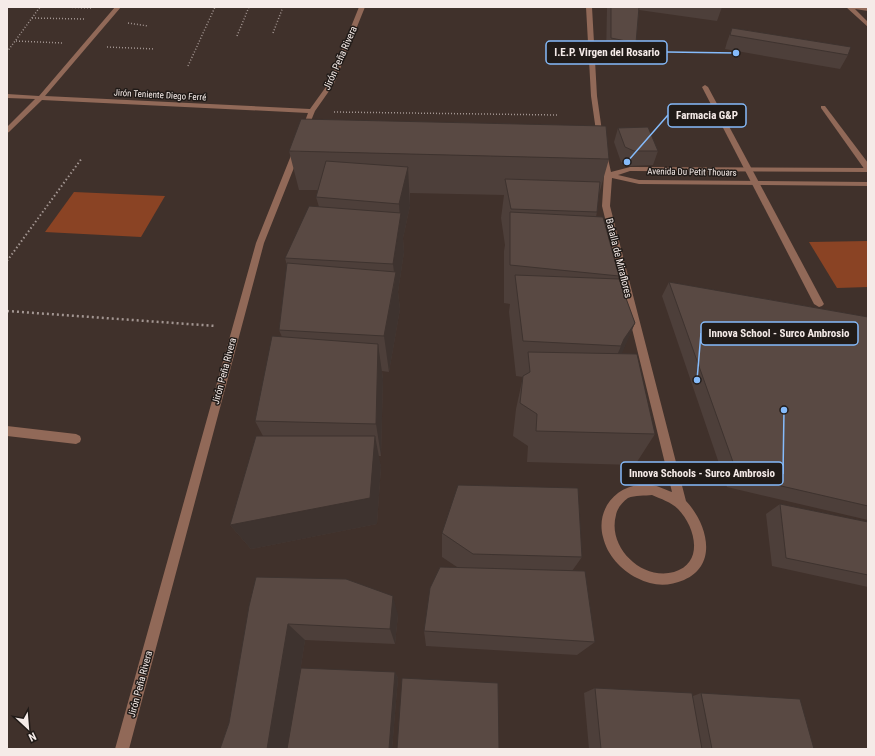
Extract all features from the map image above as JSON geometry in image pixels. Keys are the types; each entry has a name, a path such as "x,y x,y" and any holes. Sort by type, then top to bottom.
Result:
{"street":[{"name":"Jirón Peña Rivera","path":"122,749 260,243 302,149 312,111 331,84 362,7"},
{"path":"589,7 594,96 601,142"},
{"path":"850,7 868,9"},
{"path":"850,7 868,25"},
{"path":"7,131 40,98 117,8"},
{"path":"705,87 819,304"},
{"name":"Jirón Teniente Diego Ferré","path":"7,96 312,111"},
{"path":"823,107 868,169"},
{"name":"Batalla de Miraflores","path":"600,155 608,175 606,206 681,505 692,516 699,529 701,544 699,557 692,568 681,576 668,580 652,578 637,572 623,561 612,546 608,531 608,516 614,504 624,495 637,491 652,490 667,495 681,505"},
{"name":"Avenida Du Petit Thouars","path":"608,175 630,169 868,169"},
{"name":"Avenida Du Petit Thouars","path":"608,175 639,182 868,184"},
{"path":"7,431 76,440"}],"path":[{"path":"7,52 40,7"},
{"path":"60,7 117,8"},
{"path":"188,66 215,7"},
{"path":"237,36 249,7"},
{"path":"273,34 283,7"},
{"path":"16,41 155,49"},
{"path":"312,111 557,115"},
{"path":"7,261 82,158"},
{"path":"7,311 158,323 236,327"}],"shaded area":[{"path":"74,192 165,196 141,237 45,232"},
{"path":"868,241 868,287 837,288 809,242"}],"building":[{"path":"611,7 639,7 636,43 611,38"},
{"path":"732,28 851,47 848,55 730,35"},
{"path":"301,119 606,126 609,159 289,151"},
{"path":"648,127 658,151 634,151 625,147 618,128"},
{"path":"326,161 408,167 399,204 316,197"},
{"path":"505,179 600,182 597,212 511,209"},
{"path":"309,206 401,213 393,264 285,258"},
{"path":"510,212 603,217 619,276 510,265"},
{"path":"287,263 396,272 384,336 279,330"},
{"path":"515,275 619,279 635,323 621,346 523,341"},
{"path":"669,282 868,317 868,506 738,476"},
{"path":"272,336 378,344 376,424 255,421"},
{"path":"528,352 637,354 655,434 536,431 537,414 520,403 523,376 530,372"},
{"path":"256,436 375,436 370,498 230,525"},
{"path":"458,485 578,488 582,557 473,554 442,533"},
{"path":"780,504 868,522 868,575 786,558"},
{"path":"440,567 585,571 595,642 424,631 430,588"},
{"path":"256,577 346,579 393,596 390,629 288,624 267,749 220,749 229,723 249,606"},
{"path":"301,668 395,672 389,749 287,749"},
{"path":"402,678 498,683 499,749 397,749"},
{"path":"595,688 692,693 702,749 601,749"},
{"path":"701,693 800,699 814,749 712,749"}],"place":[{"name":"I.E.P. Virgen del Rosario","path":"736,53"},
{"name":"Farmacia G&P","path":"627,162"},
{"name":"Innova School - Surco Ambrosio","path":"697,380"},
{"name":"Innova Schools - Surco Ambrosio","path":"784,410"}]}
